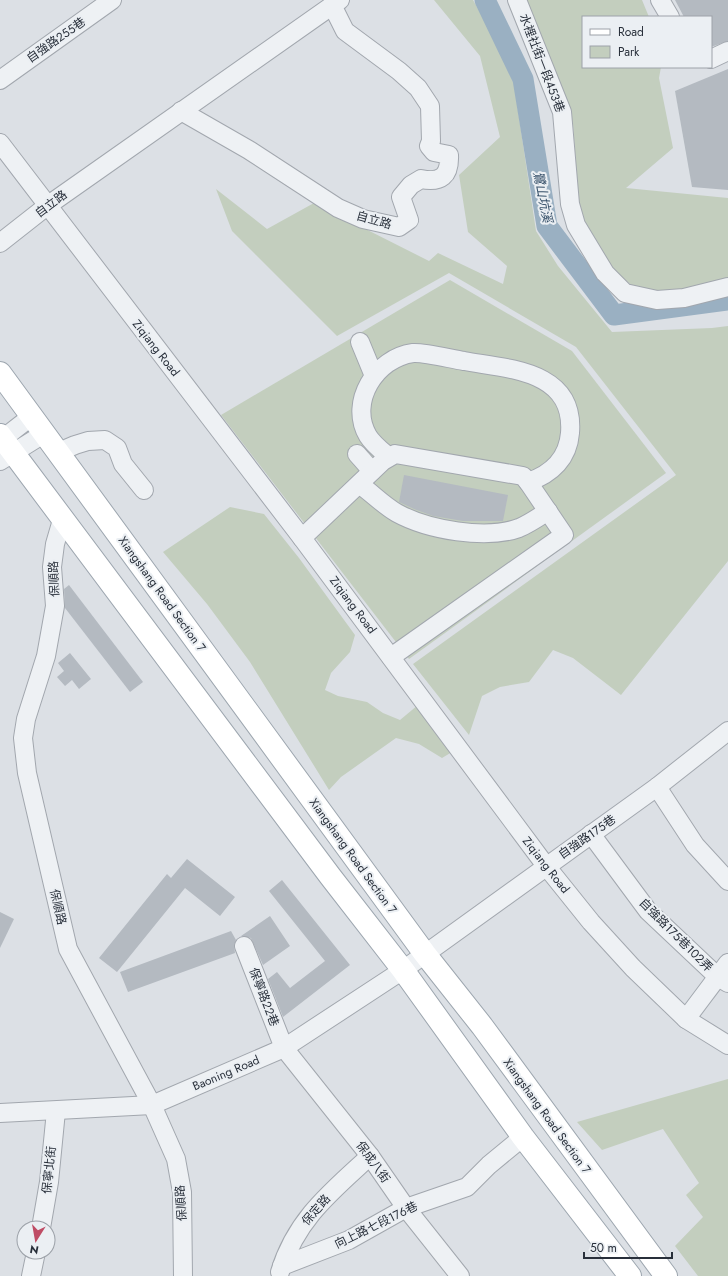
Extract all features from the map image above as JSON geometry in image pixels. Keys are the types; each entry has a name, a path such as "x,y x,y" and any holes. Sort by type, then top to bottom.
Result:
{"main road":[{"name":"Xiangshang Road Section 7","path":"0,373 425,954 482,1026 666,1276"},
{"path":"3,445 62,520 330,876 403,970 523,1137 630,1276"}],"street":[{"name":"自強路255巷","path":"0,80 112,0"},
{"name":"水裡社街一段453巷","path":"517,0 562,112 570,204 576,225 605,273 625,293 657,300 684,298 728,287"},
{"path":"660,0 669,16"},
{"name":"自立路","path":"0,243 47,206 331,4 345,31 399,71 418,88 430,106 431,141 429,146 434,152 449,154 449,165 444,176 433,181 421,179 411,185 401,197 409,220 399,227 384,225 363,219 338,208 249,150 181,111"},
{"path":"712,58 728,51"},
{"name":"Ziqiang Road","path":"0,143 302,538 546,866 591,922 633,968 686,1019 728,1045"},
{"path":"360,342 374,376"},
{"path":"389,457 368,435 362,415 362,405 367,385 381,367 391,360 414,353 542,378 562,395 571,419 569,441 564,457 543,477 528,482"},
{"path":"3,445 38,424"},
{"path":"61,455 68,448 75,445 88,441 105,440 117,448 123,464 144,490"},
{"path":"357,454 372,471"},
{"path":"302,538 372,471 395,454 523,476 528,482 564,535 391,657"},
{"path":"359,484 382,504 398,514 417,521 457,531 502,532 519,528 548,511"},
{"name":"保順路","path":"62,520 55,544 52,567 55,606 46,656 26,719 23,738 26,773 68,949 152,1105 176,1159 182,1192 183,1276"},
{"name":"自強路175巷","path":"425,954 657,786 728,732"},
{"path":"657,786 695,845 728,881"},
{"name":"自強路175巷102弄","path":"591,834 648,910 725,974"},
{"name":"保寧路22巷","path":"244,946 284,1048"},
{"name":"Baoning Road","path":"0,1113 152,1105 284,1048 425,954"},
{"path":"686,1019 725,974"},
{"name":"保成八街","path":"284,1048 370,1156 406,1208 460,1276"},
{"name":"保寧北街","path":"42,1220 49,1182 56,1111"},
{"name":"向上路七段176巷","path":"280,1271 349,1240 406,1208 467,1187 489,1165 523,1137"},
{"name":"保定路","path":"280,1271 297,1231 324,1199 370,1156"},
{"path":"31,1276 34,1260"}],"green space":[{"path":"434,0 473,0 489,28 514,84 536,231 558,266 612,332 728,326 728,561 621,695 573,658 553,650 529,682 500,687 482,696 469,735 413,664 676,475 576,347 449,273 337,336 232,231 216,189 267,229 314,203 429,261 438,253 503,284 507,266 468,232 459,175 500,137 480,56"},
{"path":"525,0 642,0 649,16 582,16 582,68 661,68 659,78 673,148 626,188 728,198 728,280 685,291 639,291 614,271 592,243 579,207 573,124 554,69"},
{"path":"450,280 572,351 666,473 409,659 221,415"},
{"path":"230,507 264,514 299,558 355,635 350,652 331,673 325,690 338,696 367,702 383,713 400,720 418,705 452,752 442,758 419,744 396,738 341,777 329,790 250,662 207,604 163,552"},
{"path":"728,1079 728,1276 698,1276 675,1246 703,1217 686,1195 699,1183 663,1129 602,1150 577,1122"}],"building":[{"path":"675,0 728,0 728,41 712,47 712,16 683,16"},
{"path":"728,69 728,190 692,187 675,91"},
{"path":"404,475 508,495 503,521 463,521 433,516 414,509 399,502"},
{"path":"69,585 143,682 130,692 65,608 64,589"},
{"path":"70,653 91,679 79,689 72,680 65,686 57,677 64,671 58,663"},
{"path":"187,859 235,897 220,916 185,888 117,972 99,958 167,874 171,878"},
{"path":"282,880 350,965 283,1017 268,979 277,972 290,988 325,961 269,891"},
{"path":"0,912 14,919 0,948"},
{"path":"270,916 290,946 263,965 251,938 241,936"},
{"path":"231,931 236,940 234,945 235,953 128,992 120,972"}],"waterway":[{"name":"鷺山坑溪","path":"485,0 523,79 547,226 614,315 728,300"}]}
